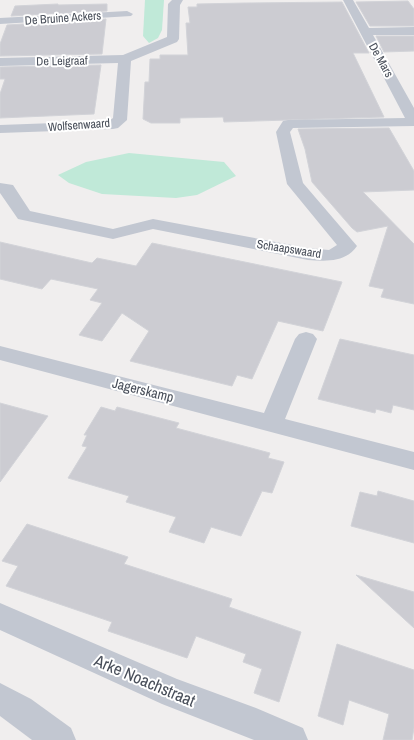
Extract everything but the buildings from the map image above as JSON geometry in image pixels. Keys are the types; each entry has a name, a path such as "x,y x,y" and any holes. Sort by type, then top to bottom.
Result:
{"street":[{"path":"124,59 173,39 174,4 178,0"},
{"name":"De Mars","path":"348,0 366,32 401,83 414,121"},
{"name":"De Bruine Ackers","path":"0,21 64,18 76,15 127,14"},
{"path":"366,32 414,31"},
{"name":"De Leigraaf","path":"0,62 124,59"},
{"name":"Wolfsenwaard","path":"0,129 113,125 120,120 124,59"},
{"name":"Schaapswaard","path":"0,188 8,189 24,215 113,234 153,224 308,254 332,256 348,246 295,184 283,132 288,124 414,121"},
{"path":"272,423 306,339"},
{"name":"Jagerskamp","path":"6,355 414,461"},
{"name":"Arke Noachstraat","path":"0,616 173,693 256,724 291,740"},
{"path":"0,699 20,710 59,740"}],"green space":[{"path":"145,0 164,0 162,30 158,38 149,43 143,36"},
{"path":"129,153 224,162 236,176 197,195 176,198 102,194 69,183 58,175 86,162"}]}
